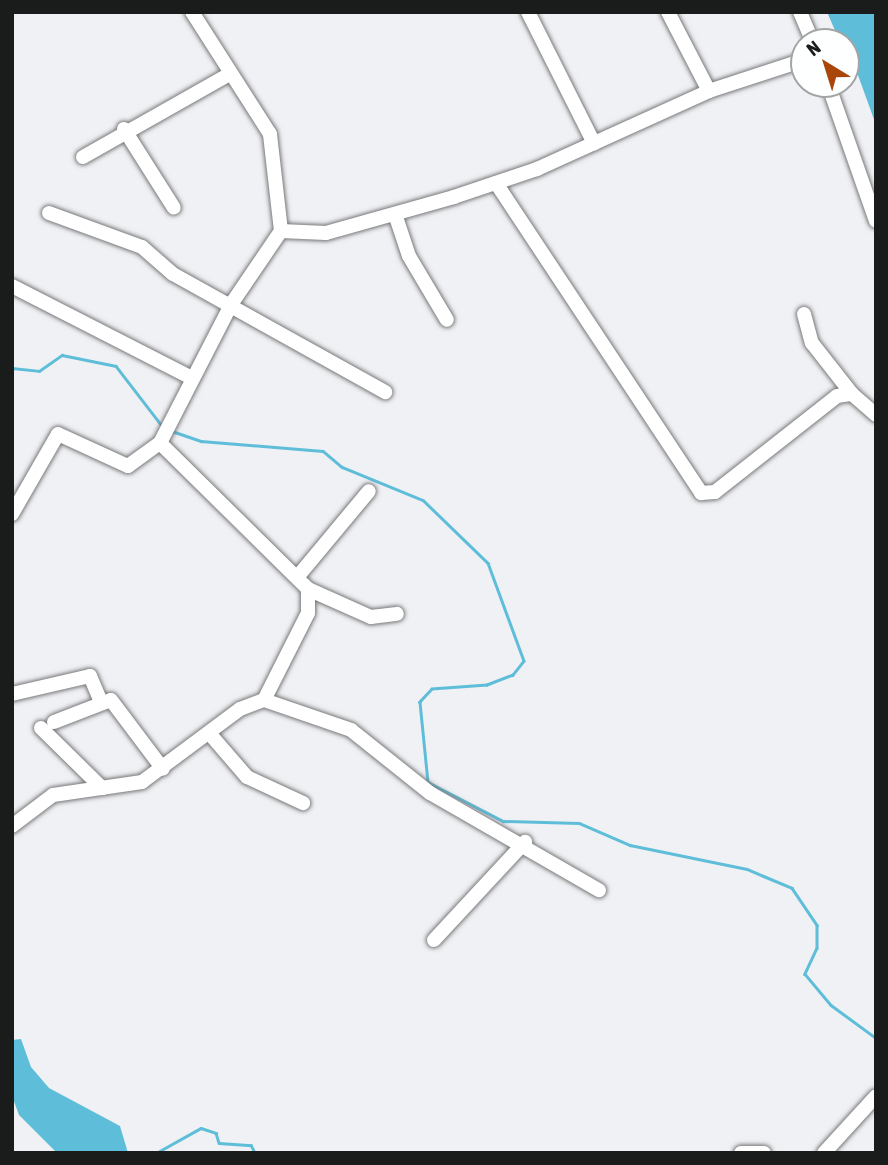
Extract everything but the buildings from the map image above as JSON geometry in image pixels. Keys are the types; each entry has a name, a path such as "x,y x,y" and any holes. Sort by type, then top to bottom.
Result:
{"street":[{"path":"12,514 58,434 128,466 165,433 232,303 281,230 270,134 228,75 192,12"},
{"path":"528,12 594,143"},
{"path":"668,12 709,91"},
{"path":"281,230 312,235 395,214 496,183 594,143 709,91 790,65"},
{"path":"83,157 124,128 228,75"},
{"path":"833,98 876,222"},
{"path":"124,128 174,208"},
{"path":"496,183 701,493 715,492 837,396 852,394"},
{"path":"49,213 142,247 173,274 232,303 385,392"},
{"path":"395,214 409,256 447,320"},
{"path":"12,286 192,379"},
{"path":"804,314 811,343 852,394 876,415"},
{"path":"12,826 42,800 142,782 208,733 264,700 308,613 308,589 299,575 165,433"},
{"path":"299,575 369,491"},
{"path":"308,589 372,617 397,614"},
{"path":"12,694 90,676 101,702"},
{"path":"264,700 351,730 430,793 525,842 599,890"},
{"path":"102,788 48,725 101,702 114,703 163,769"},
{"path":"208,733 247,777 303,803"},
{"path":"434,940 525,842"},
{"path":"824,1153 876,1096"},
{"path":"741,1153 764,1153"}],"water":[{"path":"827,12 876,12 876,125 860,81 860,28 834,28"},
{"path":"21,1039 31,1067 49,1088 120,1126 128,1153 57,1153 19,1115 12,1096 12,1040"}],"waterway":[{"path":"12,368 39,371 62,355 116,366 163,427"},
{"path":"172,431 201,441 323,451 342,467 423,500 488,563 524,661 513,675 487,685 432,689 420,702 428,782 503,821 579,823 630,845 747,869 792,888 817,925 817,948 805,974 831,1005 876,1038"},
{"path":"156,1153 201,1128 216,1133 219,1143 251,1145 255,1153"}]}
